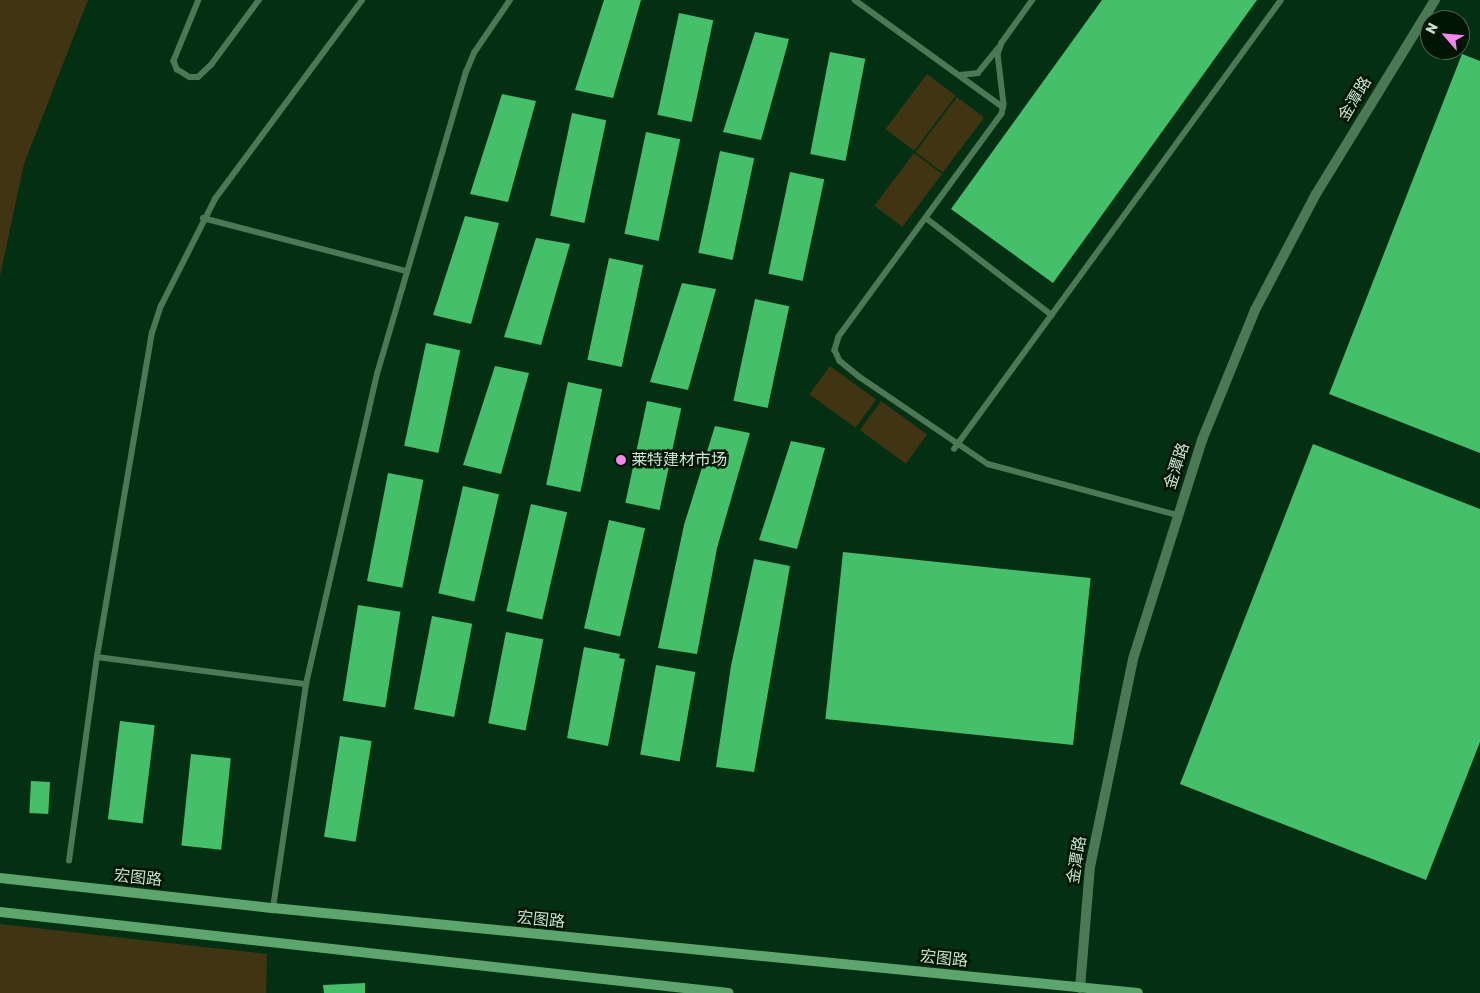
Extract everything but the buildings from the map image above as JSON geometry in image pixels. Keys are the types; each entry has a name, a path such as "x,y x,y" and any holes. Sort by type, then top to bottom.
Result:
{"main road":[{"name":"宏图路","path":"0,878 273,908 1079,990 1138,993"},
{"path":"0,912 729,993"}],"street":[{"name":"金潭路","path":"1079,990 1090,867 1133,659 1202,440 1256,310 1316,194 1435,0"}],"lane":[{"path":"199,0 174,61 177,69 190,77 198,77 211,65 259,0"},
{"path":"69,862 97,657 152,334 161,306 203,218 362,0"},
{"path":"273,908 306,684 348,489 407,271 466,72 474,53 510,0"},
{"path":"855,0 1003,107"},
{"path":"959,75 978,74 1033,0"},
{"path":"955,446 1281,0"},
{"path":"1002,43 998,54 1003,107 926,218 839,337 835,350 840,360 860,377 955,446 988,464 1004,470 1177,515"},
{"path":"203,218 407,271"},
{"path":"926,218 1052,315"},
{"path":"97,657 306,684"}],"shaded area":[{"path":"0,0 88,0 24,164 0,276"},
{"path":"927,74 956,96 914,151 885,129"},
{"path":"957,97 984,117 943,173 915,152"},
{"path":"914,153 942,174 902,227 874,206"},
{"path":"830,366 876,400 856,428 809,394"},
{"path":"881,401 927,435 906,464 860,430"},
{"path":"0,924 267,954 266,993 0,993"}],"place":[{"name":"莱特建材市场","path":"621,460"}]}
